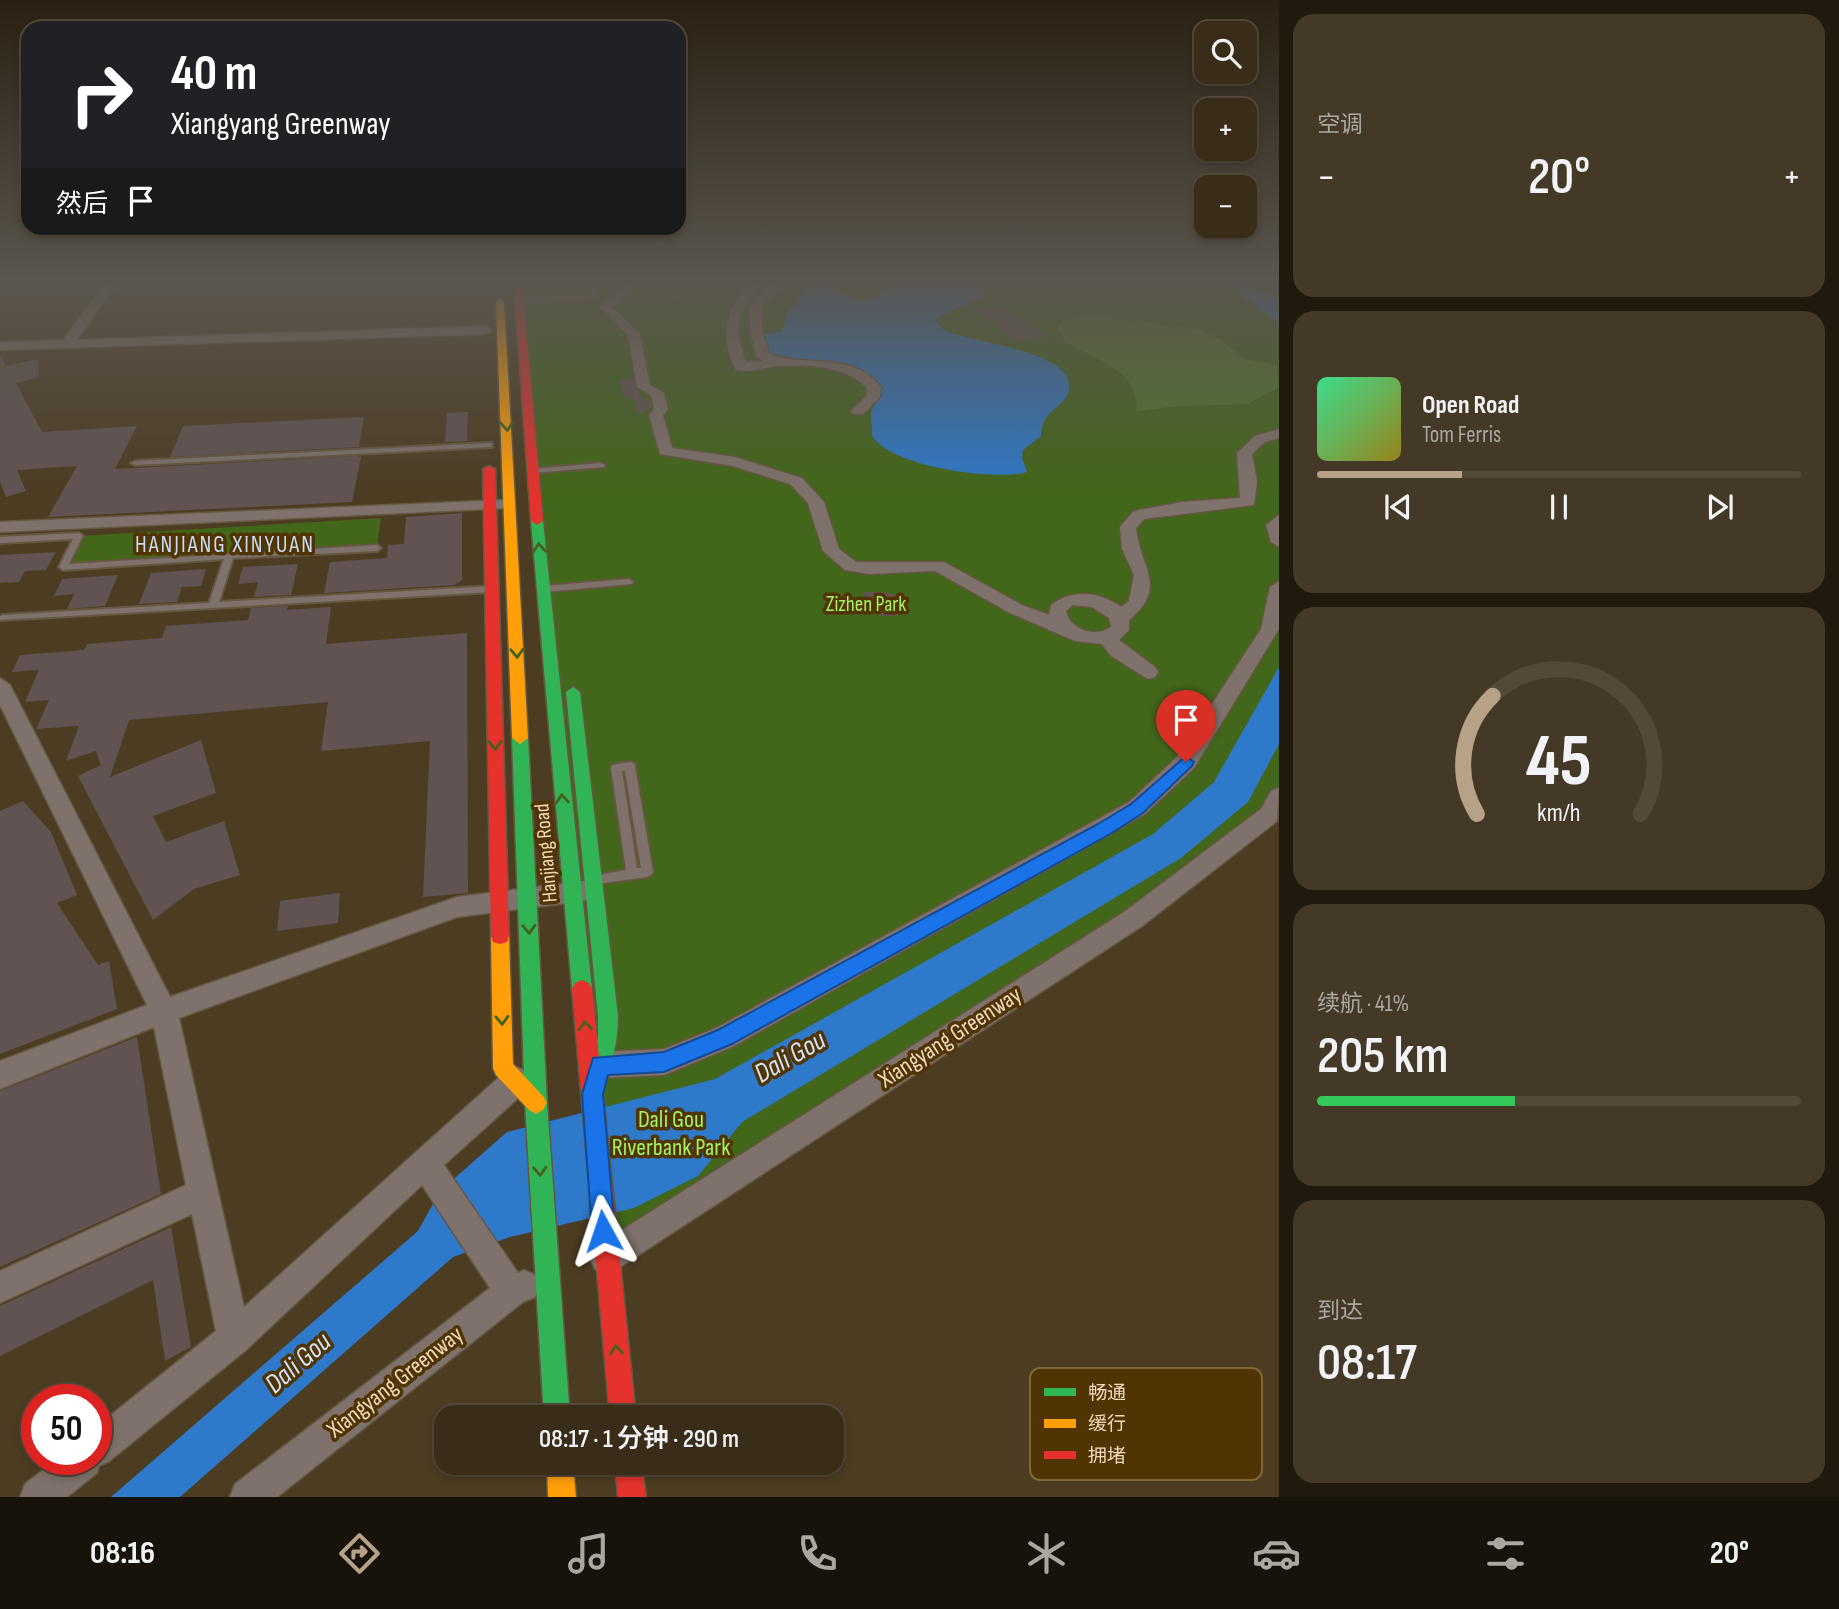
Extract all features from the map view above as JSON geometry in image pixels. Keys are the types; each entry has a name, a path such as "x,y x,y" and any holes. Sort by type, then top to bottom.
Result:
{"main road":[{"path":"487,354 488,406"},
{"name":"Hanjiang Road","path":"503,354 536,1103 555,1405"},
{"name":"Hanjiang Road","path":"526,354 541,470 543,589 582,886 592,1094 622,1405"},
{"path":"489,438 503,1068 536,1103"},
{"path":"541,470 552,496"},
{"path":"570,671 582,886 608,1016 608,1038 592,1094"},
{"path":"561,1475 562,1497"},
{"path":"629,1475 632,1497"}],"street":[{"path":"638,354 644,387 657,393 661,409 656,415 665,451 735,462 796,481 816,502 831,551 851,566 869,569 937,566 948,569 1016,609 1086,637 1107,638 1120,630 1119,618 1096,601 1067,601 1057,609 1057,615 1067,628"},
{"path":"737,354 741,367 776,363 792,366 839,364 866,376 874,387 873,397 858,411"},
{"path":"762,354 776,363"},
{"path":"1119,618 1138,603 1143,575 1130,549 1128,527 1139,515 1182,507 1248,502 1249,482 1244,453 1260,439 1279,433"},
{"path":"0,527 511,505"},
{"path":"1279,520 1274,525 1279,542"},
{"path":"601,1065 664,1062 725,1037 1092,836 1137,808 1186,762 1270,629 1279,587"},
{"path":"1107,638 1118,651 1147,672"},
{"path":"0,685 164,1012 234,1338"},
{"name":"Xiangyang Greenway","path":"606,1258 1133,919 1269,815 1279,797"},
{"path":"0,1075 164,1012 457,907 527,900 582,886"},
{"path":"112,1437 432,1172 516,1081"},
{"path":"432,1172 488,1260 512,1291"},
{"path":"0,1287 203,1193"},
{"name":"Xiangyang Greenway","path":"248,1497 512,1291 547,1277"},
{"path":"38,1497 65,1475"}],"lane":[{"path":"135,463 489,438"},
{"path":"541,470 601,465"},
{"path":"0,540 79,536 63,567 377,548"},
{"path":"213,606 229,556"},
{"path":"543,589 629,582"},
{"path":"3,618 492,589"},
{"path":"582,886 648,872 630,766 616,768 632,874"}],"green space":[{"name":"Zizhen Park","path":"524,354 1279,354 1279,797 1269,815 606,1258"},
{"path":"1088,354 1237,354 1243,359 1277,365 1279,387 1248,404 1178,406 1137,411 1134,393 1127,380"},
{"path":"381,518 377,548 63,567 79,536"}],"water":[{"path":"767,354 1031,354 1054,364 1065,374 1069,387 1064,400 1050,413 1042,426 1041,436 1023,450 1022,458 1027,472 992,475 969,473 920,463 899,456 882,446 872,435 871,413 879,396 855,368 845,364 768,357"},
{"name":"Dali Gou","path":"1279,667 1279,744 1248,802 1181,858 742,1122 698,1176 634,1208 510,1237 453,1257 180,1497 111,1497 418,1231 440,1191 507,1132 715,1079 1153,834 1214,782"}],"building":[{"path":"0,355 6,366 38,359 39,377 16,383 42,432 137,426 115,469 357,456 361,457 352,502 48,517 77,466 17,470 26,491 6,497 0,482"},
{"path":"633,377 640,397 649,400 651,408 637,415 635,400 623,396 620,381"},
{"path":"468,412 467,441 445,442 447,413"},
{"path":"364,417 359,447 170,457 183,426"},
{"path":"462,513 462,580 454,585 324,593 330,562 387,558 388,545 404,544 406,517"},
{"path":"56,552 46,570 25,571 19,582 0,583 0,555"},
{"path":"298,564 291,595 254,597 258,582 238,584 243,567"},
{"path":"206,569 201,586 182,587 177,602 139,604 151,573"},
{"path":"118,575 105,606 67,609 74,594 54,596 62,579"},
{"path":"863,592 885,592 901,597 906,613 879,616 877,607 867,607"},
{"path":"288,606 287,610 331,607 326,644 467,633 468,893 423,897 430,741 321,751 328,702 129,720 110,777 201,740 216,793 153,816 166,842 224,821 240,875 194,889 153,920 78,776 101,765 96,751 66,761 79,726 36,729 49,700 25,702 39,670 12,672 20,655 84,650 87,644 162,638 166,626 248,620 251,608"},
{"path":"23,801 51,832 77,895 57,903 98,965 109,961 117,1009 0,1054 0,811"},
{"path":"340,893 338,923 277,931 280,901"},
{"path":"137,1037 161,1194 0,1267 0,1091"},
{"path":"171,1227 191,1347 165,1361 153,1280 0,1356 0,1306"}],"traffic: fast":[{"path":"537,521 582,989"},
{"path":"573,692 608,1016 608,1038 596,1080"},
{"path":"520,738 536,1103 556,1405"}],"traffic: slow":[{"path":"502,354 520,738"},
{"path":"500,936 503,1068 536,1103"},
{"path":"561,1475 562,1497"}],"traffic: jam":[{"path":"524,354 537,521"},
{"path":"489,469 500,936"},
{"path":"582,989 622,1405"},
{"path":"629,1475 632,1497"}],"district":[{"name":"HANJIANG XINYUAN","path":"225,545"}],"route":[{"path":"603,1231 592,1094 601,1065 664,1062 725,1037 1104,829 1137,808 1186,762"}],"park label":[{"name":"Dali Gou Riverbank Park","path":"671,1133"}]}
